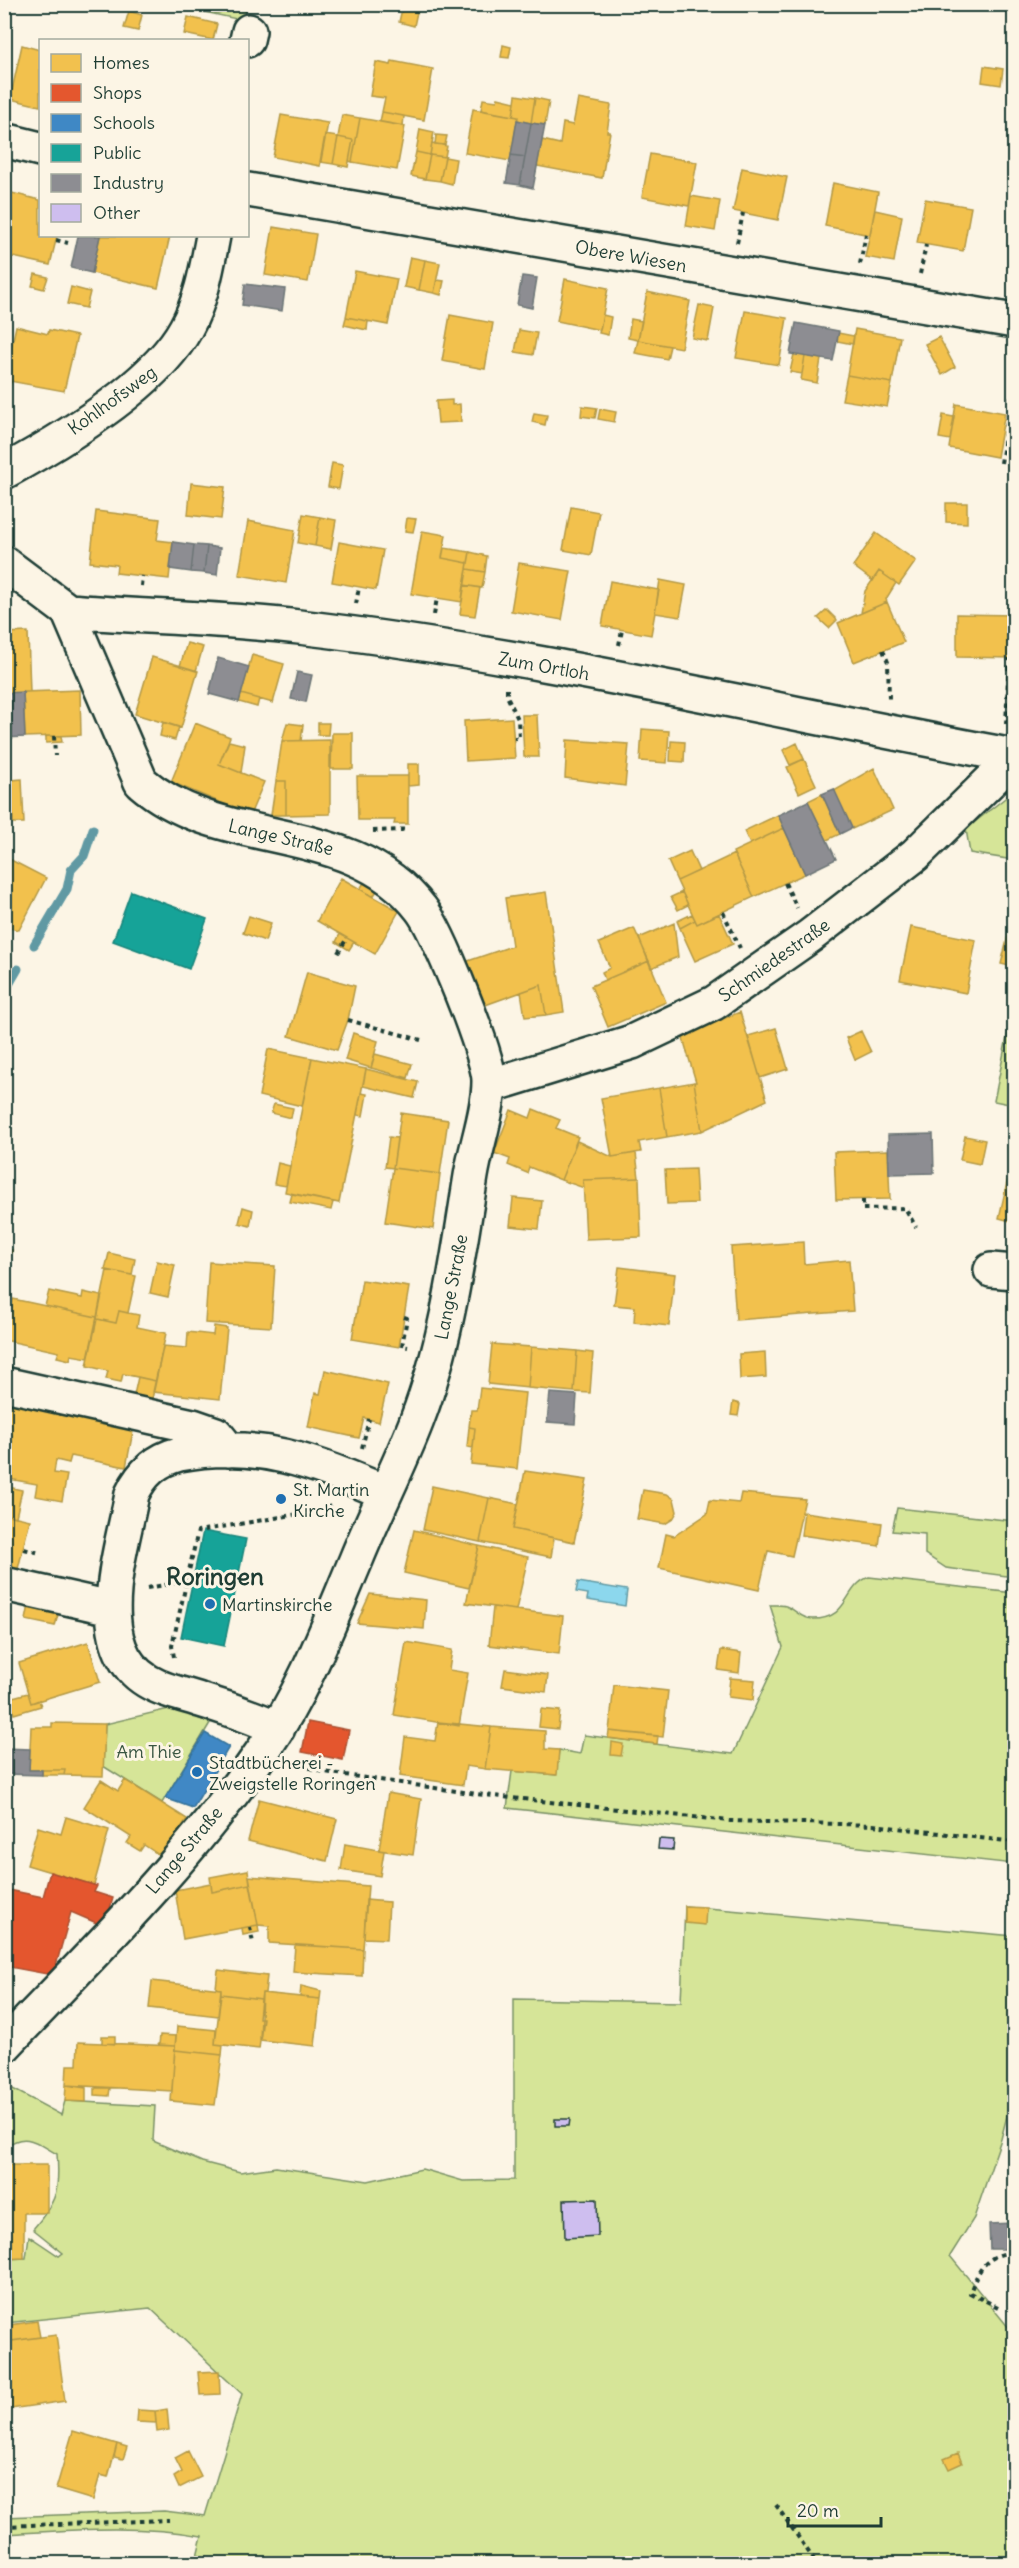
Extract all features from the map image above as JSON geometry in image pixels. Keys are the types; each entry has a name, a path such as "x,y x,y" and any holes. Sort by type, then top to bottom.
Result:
{"street":[{"path":"4,140 39,149"},
{"name":"Obere Wiesen","path":"249,190 1014,321"},
{"name":"Kohlhofsweg","path":"4,472 82,424 159,365 186,328 196,306 203,286 213,237"},
{"path":"4,563 68,611"},
{"name":"Zum Ortloh","path":"68,611 297,627 506,658 1011,756"},
{"name":"Lange Straße","path":"4,2046 203,1831 271,1739 323,1637 370,1486 417,1419 438,1353 489,1086 488,1070 442,946 423,911 411,897 379,870 343,852 322,844 205,819 152,792 141,782 68,611"},
{"name":"Schmiedestraße","path":"489,1086 632,1042 714,1003 810,936 915,855 1011,756"},
{"path":"4,1384 194,1426 216,1434 229,1450"},
{"path":"271,1739 171,1690 156,1686 131,1666 113,1630 111,1608 132,1494 146,1471 169,1457 189,1452 229,1450 277,1453 300,1458 370,1486"},
{"path":"4,1584 111,1608"}],"path":[{"path":"56,240 69,243"},
{"path":"1001,463 1014,380"},
{"path":"883,650 888,662 889,701 899,706"},
{"path":"506,658 507,696 518,719 519,738 514,738"},
{"path":"1009,658 1011,756"},
{"path":"54,736 55,756"},
{"path":"338,953 347,938"},
{"path":"348,1020 421,1040"},
{"path":"863,1200 863,1209 905,1208 916,1227"},
{"path":"171,1690 176,1669 172,1646 198,1531 328,1509 370,1486"},
{"path":"24,1549 40,1553"},
{"path":"144,1589 187,1581"},
{"path":"271,1739 288,1761 324,1772 484,1795 730,1821 873,1825 1014,1842"},
{"path":"250,1927 253,1943"},
{"path":"999,2307 970,2293 977,2272 995,2254 1014,2252"},
{"path":"776,2505 817,2564"},
{"path":"4,2526 169,2520"}],"green space":[{"path":"172,5 249,5 241,20"},
{"path":"1014,791 1014,860 970,853 966,829"},
{"path":"1014,1003 1014,1105 994,1101"},
{"path":"897,1508 1014,1521 1014,1577 946,1568 925,1554 925,1534 892,1531"},
{"path":"869,1577 1014,1593 1014,1864 507,1808 512,1771 556,1775 559,1750 580,1754 584,1735 733,1754 783,1647 770,1605 786,1606 809,1619 825,1618 834,1614 854,1588"},
{"name":"Am Thie","path":"173,1708 210,1723 162,1803 103,1766 105,1724"},
{"path":"685,1906 1014,1936 1014,2089 1001,2139 974,2218 950,2256 1014,2334 1014,2563 195,2564 202,2536 178,2532 129,2529 5,2534 5,2517 164,2511 205,2516 242,2394 150,2308 5,2323 5,2259 26,2258 29,2236 59,2256 63,2253 33,2229 47,2211 55,2194 58,2177 57,2154 25,2139 12,2142 5,2147 5,2095 11,2088 61,2115 65,2101 155,2106 153,2141 202,2162 240,2172 276,2167 368,2181 422,2169 463,2181 514,2180 514,1999 681,2002"}],"water":[{"path":"578,1582 627,1590 625,1606 587,1600 588,1594 576,1592"}],"building: Homes":[{"path":"402,9 417,12 414,26 399,22"},
{"path":"129,11 142,15 138,31 124,28"},
{"path":"188,17 217,24 213,39 184,34"},
{"path":"22,45 39,50 39,106 10,99"},
{"path":"503,45 511,47 509,58 501,57"},
{"path":"392,61 433,69 424,120 382,112 385,98 370,96 376,62 391,65"},
{"path":"984,66 1003,69 1001,85 982,82"},
{"path":"516,95 535,98 531,123 517,120 518,117 513,116"},
{"path":"498,98 515,102 513,116 481,110 483,99 497,101"},
{"path":"535,98 549,101 545,125 531,123"},
{"path":"578,99 611,105 607,132 610,132 602,178 537,166 542,140 560,144 563,123 573,125"},
{"path":"473,109 518,117 510,161 465,153"},
{"path":"382,112 404,116 403,126 380,122"},
{"path":"281,115 328,123 320,166 273,157"},
{"path":"342,115 360,118 352,162 349,161 353,140 338,137"},
{"path":"360,118 405,126 397,170 352,162"},
{"path":"420,129 434,132 430,155 416,152"},
{"path":"325,135 338,137 333,164 320,162"},
{"path":"436,135 447,136 445,145 435,144"},
{"path":"338,137 353,140 348,167 333,164"},
{"path":"432,143 447,146 445,157 430,155"},
{"path":"416,152 430,155 425,179 411,176"},
{"path":"650,154 697,162 689,206 642,197"},
{"path":"430,155 445,157 440,181 425,179"},
{"path":"445,157 456,159 452,184 440,181"},
{"path":"742,168 787,177 778,220 733,211"},
{"path":"833,183 878,192 870,235 825,226"},
{"path":"4,191 39,200 39,237 57,237 50,265 4,255"},
{"path":"691,196 720,201 715,231 686,226"},
{"path":"925,199 971,207 963,251 917,243"},
{"path":"875,210 902,216 894,262 865,257"},
{"path":"273,227 316,234 308,282 265,275"},
{"path":"100,237 170,237 158,288 92,273"},
{"path":"410,257 425,260 419,290 404,287"},
{"path":"425,260 440,263 434,293 419,290"},
{"path":"355,271 397,279 388,325 346,317"},
{"path":"35,274 48,277 44,289 32,286"},
{"path":"565,279 608,288 600,330 557,321"},
{"path":"437,280 444,281 441,295 434,293"},
{"path":"71,287 90,292 86,308 67,304"},
{"path":"647,292 690,301 681,348 638,340"},
{"path":"699,305 714,308 708,341 692,338"},
{"path":"745,311 787,318 779,365 736,358"},
{"path":"450,315 493,323 485,369 442,361"},
{"path":"603,315 611,317 608,335 599,333"},
{"path":"346,317 368,321 367,330 344,325"},
{"path":"631,319 642,321 638,340 628,338"},
{"path":"16,326 48,334 49,330 77,336 64,391 4,380"},
{"path":"855,329 900,337 892,383 847,375"},
{"path":"519,330 537,333 533,355 515,352"},
{"path":"838,333 854,336 853,344 837,341"},
{"path":"939,337 955,367 942,375 925,344"},
{"path":"638,340 670,346 667,359 635,353"},
{"path":"794,354 805,356 802,374 790,372"},
{"path":"805,356 821,359 817,383 801,380"},
{"path":"847,375 892,383 887,407 842,400"},
{"path":"4,380 11,382 4,410"},
{"path":"452,400 452,405 460,404 461,422 438,423 436,401"},
{"path":"956,404 1005,413 997,457 949,448"},
{"path":"582,406 597,408 595,418 581,416"},
{"path":"600,409 616,412 614,422 598,419"},
{"path":"534,413 547,415 545,425 532,422"},
{"path":"943,415 954,417 950,440 939,438"},
{"path":"332,463 343,465 339,489 328,487"},
{"path":"191,483 225,487 221,519 188,515"},
{"path":"946,503 967,503 967,523 946,522"},
{"path":"571,507 599,512 591,555 563,550"},
{"path":"96,511 160,519 157,540 173,542 169,579 116,573 117,565 90,562"},
{"path":"303,514 320,517 315,546 298,543"},
{"path":"320,517 336,520 331,549 315,546"},
{"path":"407,518 416,519 413,532 405,531"},
{"path":"248,521 295,530 286,583 239,575"},
{"path":"422,531 446,535 442,558 468,563 462,602 411,594"},
{"path":"876,533 916,561 899,585 879,571 873,581 853,566"},
{"path":"339,542 383,550 376,590 332,582"},
{"path":"444,548 470,552 468,563 442,558"},
{"path":"470,552 487,556 485,572 467,569"},
{"path":"519,563 571,571 562,620 511,611"},
{"path":"467,569 485,572 482,588 464,585"},
{"path":"879,571 896,583 886,599 887,602 861,613 865,591"},
{"path":"660,580 686,585 680,617 655,613"},
{"path":"610,581 659,590 651,635 602,626"},
{"path":"464,585 480,588 475,616 460,614"},
{"path":"887,602 904,642 854,662 838,623"},
{"path":"827,610 837,620 829,628 818,618"},
{"path":"957,614 1014,615 1014,658 957,657"},
{"path":"28,632 30,692 4,693 4,633"},
{"path":"187,643 203,647 196,671 180,666"},
{"path":"252,655 284,664 273,703 241,694"},
{"path":"152,657 198,671 181,728 135,714"},
{"path":"80,690 81,735 25,737 23,692"},
{"path":"241,694 259,699 257,707 239,702"},
{"path":"522,715 537,715 539,757 524,757"},
{"path":"512,718 515,758 466,761 464,721"},
{"path":"163,722 179,727 175,740 160,736"},
{"path":"195,723 230,737 219,764 264,782 250,815 171,782"},
{"path":"287,723 303,725 301,741 282,741"},
{"path":"318,723 329,723 328,735 318,735"},
{"path":"642,729 669,731 667,763 640,761"},
{"path":"332,733 353,733 353,769 331,769"},
{"path":"46,736 61,736 62,742 46,743"},
{"path":"330,740 330,814 286,815 286,781 276,781 282,741"},
{"path":"567,740 629,744 625,786 565,778"},
{"path":"229,741 245,745 241,773 219,764"},
{"path":"671,741 685,742 684,762 670,761"},
{"path":"797,743 804,759 790,765 783,750"},
{"path":"804,759 816,785 799,793 787,767"},
{"path":"408,764 419,764 419,785 408,786"},
{"path":"874,768 893,810 852,829 834,791"},
{"path":"357,776 408,776 408,824 394,824 395,820 358,820"},
{"path":"22,779 24,823 13,823 11,780"},
{"path":"4,780 11,780 13,823 4,823"},
{"path":"276,781 286,781 286,815 271,815"},
{"path":"822,794 840,834 827,840 808,801"},
{"path":"778,815 784,828 750,844 744,831"},
{"path":"784,828 805,874 754,897 733,852"},
{"path":"690,851 699,871 677,881 668,861"},
{"path":"734,854 754,897 697,924 677,881"},
{"path":"7,858 46,878 19,930 4,927"},
{"path":"341,878 399,911 375,954 317,921"},
{"path":"365,881 378,889 373,897 360,889"},
{"path":"546,892 564,1012 546,1015 541,985 477,1008 462,963 512,946 505,898"},
{"path":"682,892 688,905 678,910 671,897"},
{"path":"692,914 695,920 680,928 677,921"},
{"path":"719,914 733,944 695,961 680,928 695,920 697,924"},
{"path":"249,916 271,923 265,941 243,933"},
{"path":"674,923 678,957 651,968 639,938"},
{"path":"911,927 976,940 966,993 900,980"},
{"path":"634,928 649,961 605,980 602,972 610,968 599,943"},
{"path":"1009,932 1014,933 1014,967 1001,964"},
{"path":"340,934 354,942 349,950 336,942"},
{"path":"649,961 666,1002 608,1027 591,986"},
{"path":"307,972 355,986 348,1020 337,1050 289,1036"},
{"path":"541,985 546,1015 525,1017 521,992"},
{"path":"740,1012 767,1100 702,1131 694,1082 696,1082 682,1035"},
{"path":"776,1028 788,1069 760,1078 748,1036"},
{"path":"861,1031 871,1052 855,1060 846,1038"},
{"path":"353,1033 378,1041 371,1068 345,1060"},
{"path":"268,1049 312,1058 302,1106 259,1096"},
{"path":"375,1054 412,1064 408,1078 371,1068"},
{"path":"312,1058 366,1069 339,1203 285,1192"},
{"path":"366,1069 418,1082 414,1098 363,1086"},
{"path":"694,1082 702,1131 667,1137 659,1088"},
{"path":"659,1088 667,1137 639,1142 641,1152 612,1157 601,1098"},
{"path":"361,1093 367,1094 363,1116 357,1115"},
{"path":"274,1104 293,1108 291,1118 271,1113"},
{"path":"533,1109 560,1120 556,1128 578,1137 561,1180 529,1167 527,1173 508,1165 510,1159 494,1153 511,1110 530,1118"},
{"path":"401,1113 448,1120 440,1174 393,1168"},
{"path":"965,1136 985,1140 980,1164 960,1160"},
{"path":"389,1137 397,1138 393,1168 385,1167"},
{"path":"577,1141 612,1157 636,1153 639,1178 583,1180 584,1188 561,1180"},
{"path":"888,1150 890,1199 836,1200 834,1152"},
{"path":"278,1163 290,1166 286,1186 274,1184"},
{"path":"393,1168 440,1174 433,1229 385,1222"},
{"path":"695,1169 697,1203 667,1204 665,1170"},
{"path":"639,1178 641,1237 586,1239 583,1180"},
{"path":"1008,1178 1014,1179 1014,1222 999,1218"},
{"path":"292,1194 333,1202 331,1210 290,1202"},
{"path":"513,1198 542,1201 539,1229 510,1226"},
{"path":"243,1207 253,1210 250,1226 239,1223"},
{"path":"803,1242 804,1264 849,1260 853,1311 736,1320 731,1247"},
{"path":"4,1249 12,1250 4,1284"},
{"path":"109,1253 135,1259 132,1275 105,1270"},
{"path":"157,1261 175,1265 168,1297 150,1293"},
{"path":"209,1262 275,1266 271,1327 205,1323"},
{"path":"619,1267 675,1274 669,1326 634,1322 635,1307 614,1305"},
{"path":"107,1270 136,1276 128,1313 119,1311 116,1323 97,1319"},
{"path":"362,1280 409,1287 399,1347 352,1339"},
{"path":"49,1291 82,1298 83,1292 101,1296 97,1317 45,1306"},
{"path":"13,1299 97,1317 88,1358 71,1355 70,1360 57,1357 59,1352 4,1340"},
{"path":"119,1311 139,1315 137,1327 166,1333 156,1381 123,1374 121,1382 106,1379 108,1371 87,1366 97,1319 116,1323"},
{"path":"214,1326 227,1328 220,1399 153,1392 163,1346 187,1348 188,1332 213,1335"},
{"path":"492,1344 531,1347 528,1388 488,1384"},
{"path":"531,1347 577,1351 574,1392 528,1388"},
{"path":"577,1351 593,1353 590,1393 574,1392"},
{"path":"765,1352 766,1377 740,1379 739,1354"},
{"path":"325,1370 388,1384 379,1422 364,1418 359,1438 308,1427 315,1393 320,1394"},
{"path":"138,1377 156,1381 152,1399 134,1395"},
{"path":"480,1388 525,1393 517,1469 471,1464 475,1428 469,1427 471,1410 477,1410"},
{"path":"4,1396 135,1421 126,1467 71,1456 69,1463 56,1460 54,1473 67,1475 62,1501 35,1496 37,1484 4,1478"},
{"path":"733,1402 740,1404 738,1416 731,1415"},
{"path":"469,1427 475,1428 473,1448 467,1447"},
{"path":"525,1471 587,1480 574,1542 513,1529"},
{"path":"4,1486 22,1490 16,1517 4,1514"},
{"path":"432,1486 489,1498 480,1542 423,1530"},
{"path":"643,1490 667,1494 674,1499 677,1512 673,1519 665,1524 637,1519"},
{"path":"741,1493 805,1499 792,1556 768,1551 759,1590 659,1568 666,1534 674,1536 707,1514 710,1500 739,1503"},
{"path":"489,1498 518,1504 513,1529 554,1538 551,1557 480,1542"},
{"path":"804,1512 882,1523 879,1546 801,1535"},
{"path":"4,1514 30,1520 16,1577 4,1574"},
{"path":"414,1530 479,1546 469,1588 404,1573"},
{"path":"479,1546 528,1557 516,1610 466,1603"},
{"path":"370,1594 426,1600 424,1629 357,1623"},
{"path":"30,1600 60,1607 55,1626 26,1620"},
{"path":"493,1607 563,1616 559,1654 489,1645"},
{"path":"88,1642 100,1682 31,1703 19,1663"},
{"path":"406,1642 452,1650 449,1670 468,1673 459,1726 394,1715"},
{"path":"721,1650 741,1653 739,1673 718,1670"},
{"path":"505,1669 548,1675 546,1692 502,1686"},
{"path":"730,1678 755,1680 753,1700 728,1697"},
{"path":"614,1685 668,1691 663,1737 609,1731"},
{"path":"28,1693 31,1703 39,1700 41,1706 14,1714 9,1698"},
{"path":"541,1709 560,1711 558,1729 539,1727"},
{"path":"438,1722 491,1727 485,1769 466,1766 463,1785 400,1776 405,1737 435,1741"},
{"path":"52,1723 105,1724 103,1776 64,1775 65,1770 29,1770 31,1727 52,1727"},
{"path":"491,1727 545,1731 545,1749 559,1750 557,1775 485,1769"},
{"path":"609,1731 658,1736 657,1744 608,1738"},
{"path":"612,1742 623,1744 621,1756 611,1755"},
{"path":"42,1770 65,1770 64,1775 42,1775"},
{"path":"101,1780 118,1791 125,1780 187,1819 162,1857 144,1845 140,1851 127,1843 131,1837 84,1807"},
{"path":"388,1793 421,1799 413,1855 379,1850"},
{"path":"259,1799 337,1819 327,1861 248,1841"},
{"path":"66,1817 109,1830 94,1885 27,1865 38,1827 61,1834"},
{"path":"345,1844 384,1851 380,1876 341,1870"},
{"path":"248,1870 250,1884 212,1892 210,1877"},
{"path":"249,1876 368,1886 363,1949 269,1943 269,1926 258,1925"},
{"path":"211,1883 212,1892 250,1884 258,1925 183,1939 175,1890"},
{"path":"366,1900 389,1902 387,1939 364,1938"},
{"path":"685,1906 706,1907 705,1925 685,1923"},
{"path":"258,1925 259,1932 243,1935 242,1928"},
{"path":"295,1945 363,1949 362,1976 293,1972"},
{"path":"218,1970 267,1976 265,1993 262,1993 261,1999 221,1994 221,1989 216,1988"},
{"path":"152,1981 221,1989 218,2016 149,2008"},
{"path":"301,1986 321,1991 320,1999 300,1997"},
{"path":"262,1993 320,1999 315,2046 260,2040"},
{"path":"221,1994 261,1999 259,2018 263,2018 259,2049 215,2044"},
{"path":"177,2026 216,2030 215,2044 223,2045 222,2055 175,2050"},
{"path":"160,2035 176,2036 175,2046 159,2045"},
{"path":"102,2036 115,2036 115,2044 102,2043"},
{"path":"78,2042 175,2046 172,2091 66,2085 67,2065 77,2065"},
{"path":"175,2050 222,2055 215,2105 171,2101"},
{"path":"66,2085 86,2088 86,2102 65,2101"},
{"path":"95,2088 110,2088 109,2096 95,2095"},
{"path":"4,2165 47,2165 47,2213 24,2213 24,2258 4,2259"},
{"path":"37,2321 40,2337 11,2341 9,2325"},
{"path":"56,2335 65,2401 4,2410 4,2342"},
{"path":"219,2371 220,2394 200,2395 198,2372"},
{"path":"167,2409 169,2430 157,2432 155,2411"},
{"path":"138,2410 155,2411 156,2423 137,2422"},
{"path":"73,2431 117,2444 108,2477 100,2475 93,2500 56,2489"},
{"path":"117,2444 127,2447 123,2459 114,2457"},
{"path":"188,2451 201,2477 179,2488 174,2477 182,2472 175,2458"},
{"path":"958,2453 962,2463 949,2469 944,2459"}],"building: Shops":[{"path":"308,1722 349,1730 343,1760 302,1752"},
{"path":"50,1872 97,1886 94,1892 113,1898 109,1912 99,1924 71,1912 55,1969 47,1974 4,1966 4,1889 43,1897"}],"building: Schools":[{"name":"Stadtbücherei - Zweigstelle Roringen","path":"205,1733 229,1747 193,1808 165,1798"}],"building: Public":[{"path":"131,891 207,919 189,969 113,941"},
{"name":"Martinskirche","path":"203,1531 246,1539 224,1646 181,1637"}],"building: Industry":[{"path":"517,120 531,123 525,157 511,155"},
{"path":"531,123 545,125 533,188 520,185"},
{"path":"511,155 525,157 520,185 506,183"},
{"path":"78,237 100,237 92,273 71,268"},
{"path":"522,276 537,278 532,308 517,305"},
{"path":"245,284 285,289 282,311 242,305"},
{"path":"796,323 839,331 833,361 790,354"},
{"path":"173,542 194,545 191,572 170,569"},
{"path":"194,545 207,546 204,573 191,572"},
{"path":"207,546 220,548 217,575 204,573"},
{"path":"218,658 249,667 239,702 209,694"},
{"path":"297,672 312,675 306,702 291,699"},
{"path":"23,692 25,737 4,738 4,693"},
{"path":"834,789 852,828 840,834 822,794"},
{"path":"808,801 836,859 805,874 778,815"},
{"path":"933,1134 934,1173 889,1174 888,1135"},
{"path":"550,1393 577,1395 575,1424 547,1422"},
{"path":"4,1748 30,1749 29,1770 42,1770 42,1775 4,1774"},
{"path":"1014,2223 1014,2249 990,2249 989,2224"}],"building: Other":[{"path":"659,1839 674,1840 673,1850 658,1849"},
{"path":"555,2119 570,2119 569,2126 555,2126"},
{"path":"597,2199 598,2236 565,2238 564,2200"}],"waterway":[{"path":"34,945 67,889 71,870 84,856 93,829"},
{"path":"4,993 18,969"}],"place":[{"name":"St. Martin Kirche","path":"281,1499"},
{"name":"Martinskirche","path":"210,1604"},
{"name":"Stadtbücherei - Zweigstelle Roringen","path":"197,1772"}],"district":[{"name":"Roringen","path":"215,1576"}]}
